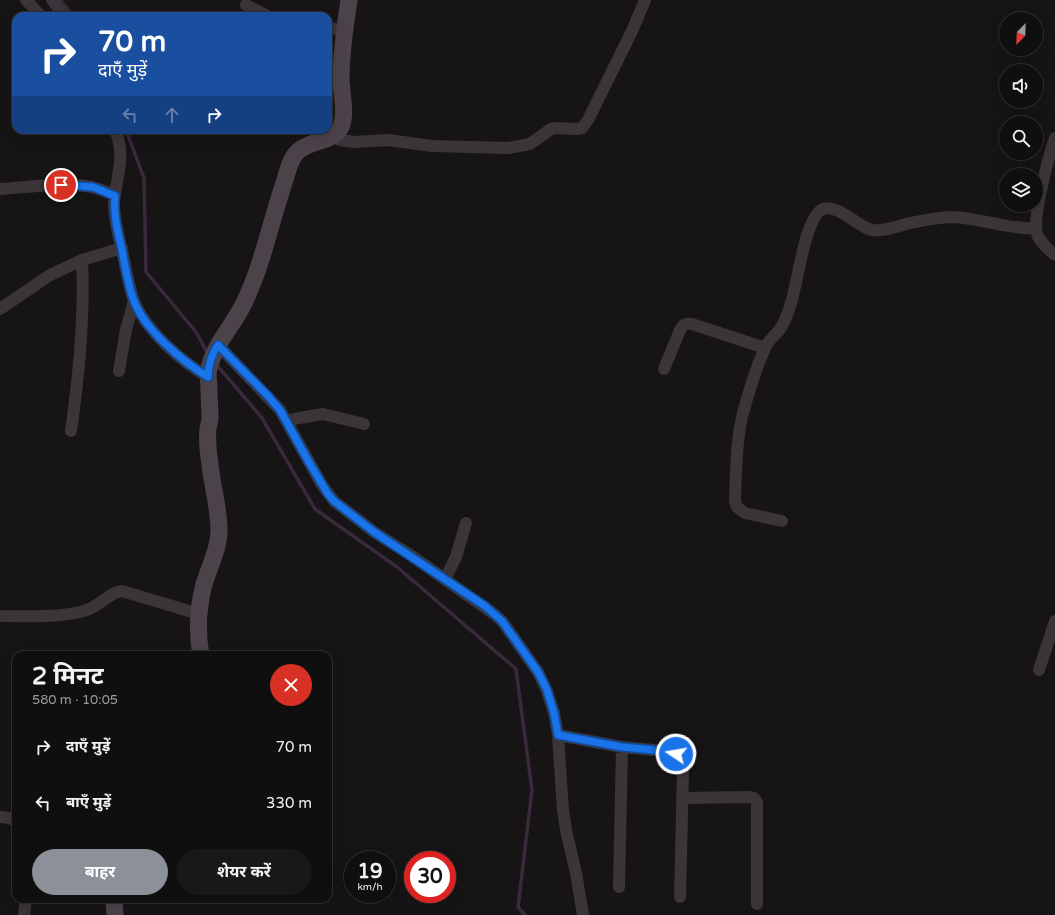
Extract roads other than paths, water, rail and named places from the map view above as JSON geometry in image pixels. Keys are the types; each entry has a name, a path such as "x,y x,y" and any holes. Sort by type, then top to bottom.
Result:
{"street":[{"path":"26,0 37,12"},
{"path":"52,0 61,12"},
{"path":"200,651 198,640 199,614 203,590 217,545 219,531 209,462 208,429 210,419 208,405 208,373 216,347 243,304 260,263 277,205 294,156 302,147 333,136 338,132 341,126 343,117 335,76 336,29 348,0"},
{"path":"333,136 340,140 355,142 388,140 432,146 508,148 530,144 551,129 582,128 588,120 633,29 645,0"},
{"path":"246,5 260,12"},
{"path":"117,134 121,159 114,206 129,285 134,301 139,312 163,342 180,357 208,373"},
{"path":"1055,138 1044,181 1036,229 1038,237 1055,256"},
{"path":"0,189 74,186 101,189 115,196"},
{"path":"782,522 745,513 737,508 735,501 738,440 749,391 765,348 785,321 795,288 801,258 811,224 816,214 824,209 837,211 872,230 880,230 926,220 950,217 966,218 1000,225 1036,229"},
{"path":"0,309 50,275 82,260 122,248"},
{"path":"72,431 78,382 84,291 82,260"},
{"path":"119,371 126,330 134,301"},
{"path":"664,368 682,326 687,324 692,324 765,348"},
{"path":"216,347 268,396 280,410 319,480 334,501 374,532 485,606 502,621 538,672 547,690 554,713 558,735 563,810 583,915"},
{"path":"286,421 323,414 364,424"},
{"path":"445,579 456,557 466,523"},
{"path":"3,616 63,615 77,613 92,608 112,594 122,591 199,614"},
{"path":"1039,670 1055,621"},
{"path":"558,735 622,747 665,751 680,757 682,760 683,771 680,897"},
{"path":"619,887 622,747"},
{"path":"682,798 754,798 756,802 757,904"},
{"path":"0,817 12,819"},
{"path":"24,915 26,903"},
{"path":"114,903 115,915"}],"waterway":[{"path":"60,0 70,12"},
{"path":"128,134 144,178 146,272 196,332 208,354"},
{"path":"216,364 262,418 315,509 397,567 516,669 532,790 518,907 525,915"}]}
